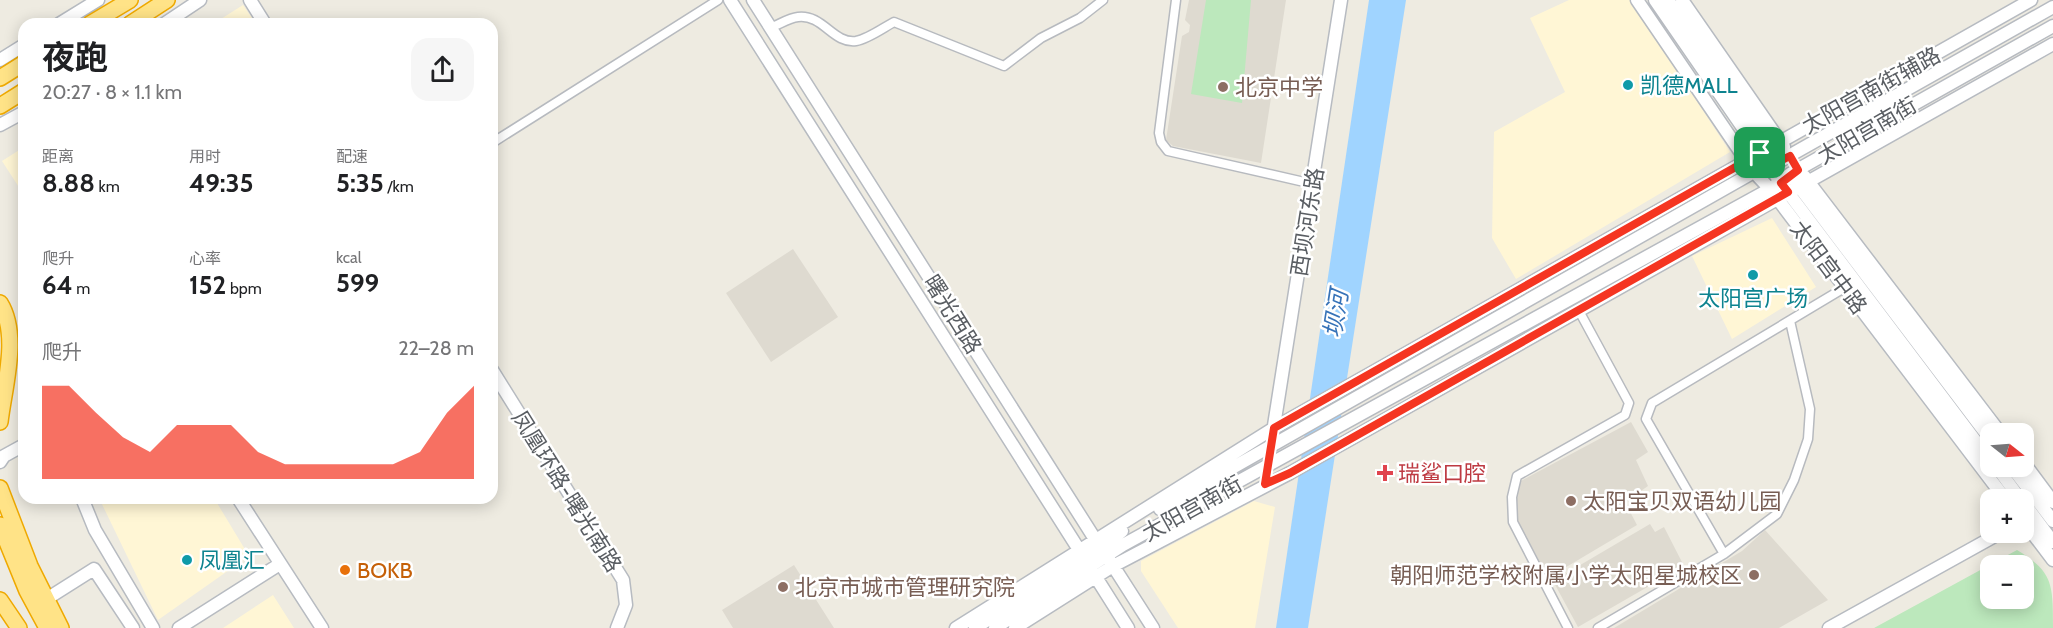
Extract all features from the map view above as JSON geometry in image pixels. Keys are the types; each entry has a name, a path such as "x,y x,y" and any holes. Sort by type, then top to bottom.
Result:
{"highway":[{"path":"100,18 130,0"},
{"path":"139,18 167,0"},
{"path":"0,78 18,65"},
{"path":"0,106 18,95"},
{"path":"0,303 8,322 9,352 0,422"},
{"path":"0,488 12,526 45,600 61,628"},
{"path":"0,525 27,591 46,628"},
{"path":"0,600 19,628"}],"street":[{"path":"69,18 98,0"},
{"path":"173,18 200,0"},
{"path":"250,0 262,18"},
{"path":"498,139 718,0"},
{"name":"曙光西路","path":"730,0 1128,628"},
{"name":"曙光西路","path":"753,0 1153,628"},
{"path":"772,27 796,17 807,17 821,21 842,40 857,41 894,22 1004,66 1041,38 1080,18 1103,0"},
{"path":"1176,0 1159,133 1161,142 1168,151 1313,184"},
{"name":"西坝河东路","path":"1265,484 1341,0"},
{"name":"太阳宫中路","path":"1637,0 1754,172 1789,184 1929,358 1980,426"},
{"name":"太阳宫中路","path":"1655,0 1682,38 1770,147 1785,158 1789,184 1844,288 1998,489"},
{"name":"太阳宫中路","path":"1668,0 1770,147"},
{"name":"太阳宫中路","path":"1682,0 1770,147 1768,164 1912,318 1993,423"},
{"name":"太阳宫南街辅路","path":"1305,410 2029,1"},
{"name":"太阳宫南街","path":"1104,553 1122,531 1271,444 1768,164 1785,158 2053,7"},
{"path":"2048,29 2051,49"},
{"name":"太阳宫南街","path":"1104,553 1296,470 1578,309 2048,29"},
{"path":"1930,57 2000,37"},
{"path":"1668,47 1682,38"},
{"path":"0,60 18,49"},
{"name":"太阳宫南街","path":"975,628 1104,553 1789,184 2051,49"},
{"path":"0,125 18,115"},
{"name":"太阳宫中路","path":"1789,184 1980,447"},
{"path":"1724,554 1646,419 1652,403 1844,288"},
{"path":"1568,628 1513,522 1512,497 1517,476 1626,414 1629,403 1578,309"},
{"path":"1912,318 1929,358"},
{"path":"1598,628 1724,554 1777,514 1794,480 1808,439 1810,409 1790,321"},
{"path":"1882,337 1914,358"},
{"name":"凤凰环路-曙光南路","path":"498,380 623,580 626,605 617,628"},
{"name":"太阳宫南街","path":"956,628 1104,553 1274,428 1305,410"},
{"path":"0,462 4,456 18,448"},
{"path":"2017,477 2053,542"},
{"path":"2028,477 2053,560"},
{"path":"84,504 95,530 153,628"},
{"path":"242,504 322,628"},
{"path":"2038,513 2053,521"},
{"path":"1829,628 1982,543"},
{"name":"太阳宫南街","path":"995,628 1087,563"},
{"name":"太阳宫南街","path":"1015,628 1087,563"},
{"path":"179,628 282,568"},
{"path":"194,628 282,568"},
{"path":"45,600 94,569 133,628"}],"shaded area":[{"name":"北京中学","path":"1189,0 1286,0 1261,163 1173,146 1166,140 1182,36 1189,32 1190,25 1185,20"},
{"name":"凯德MALL","path":"1569,0 1631,0 1730,152 1516,279 1492,238 1494,132 1565,92 1530,18"},
{"path":"243,5 252,18 222,18"},
{"path":"18,151 18,186 2,161"},
{"name":"太阳宫广场","path":"1772,218 1816,287 1732,339 1692,256"},
{"path":"793,249 838,317 771,362 726,293"},
{"name":"太阳宝贝双语幼儿园","path":"1631,422 1648,452 1636,460 1648,486 1625,502 1637,525 1546,579 1515,519 1515,499 1519,482"},
{"path":"1254,501 1275,507 1255,628 1178,628 1141,571 1141,561"},
{"path":"102,504 218,504 249,556 158,620"},
{"path":"1650,524 1655,532 1664,527 1684,566 1578,627 1553,581"},
{"name":"朝阳师范学校附属小学太阳星城校区","path":"1765,530 1828,600 1779,628 1614,628 1742,551"},
{"name":"北京市城市管理研究院","path":"794,565 834,628 733,628 722,610"},
{"path":"273,595 294,628 223,628"}],"green space":[{"path":"1206,0 1251,0 1242,103 1191,94"},
{"path":"2017,550 2024,555 2008,555"},
{"path":"2034,562 2044,572 2051,589 2053,628 1874,628 1980,570 1980,609 2034,609"}],"water":[{"name":"坝河","path":"1369,0 1406,0 1308,628 1276,628"}],"place":[{"name":"凯德MALL","path":"1628,85"},
{"name":"北京中学","path":"1223,87"},
{"name":"太阳宫广场","path":"1753,275"},
{"name":"瑞鲨口腔","path":"1385,473"},
{"name":"太阳宝贝双语幼儿园","path":"1571,501"},
{"name":"凤凰汇","path":"187,560"},
{"name":"BOKB","path":"345,570"},
{"name":"朝阳师范学校附属小学太阳星城校区","path":"1754,575"},
{"name":"北京市城市管理研究院","path":"783,587"}],"route":[{"path":"1771,147 1780,161 1790,156 1798,170 1781,183 1788,192 1290,473 1265,484 1274,428 1760,153 1771,147"}]}
